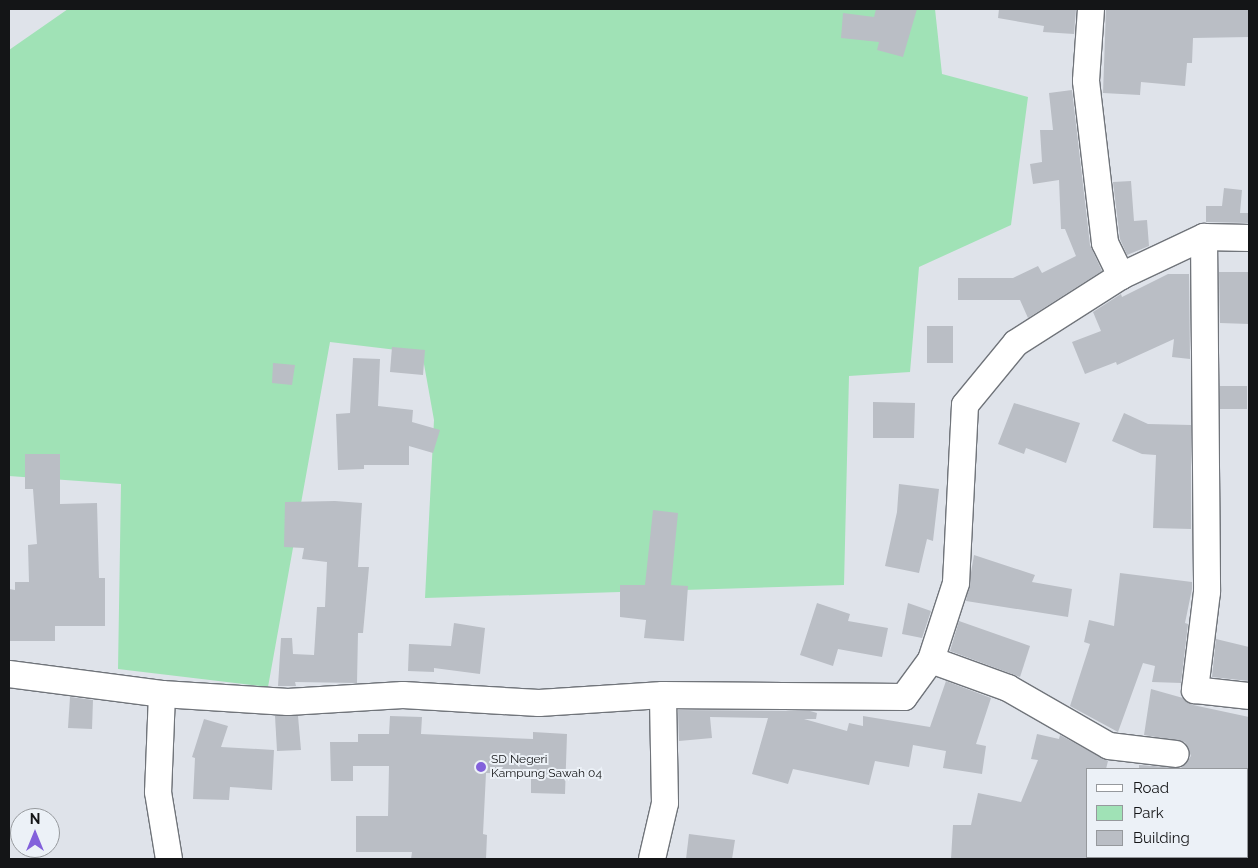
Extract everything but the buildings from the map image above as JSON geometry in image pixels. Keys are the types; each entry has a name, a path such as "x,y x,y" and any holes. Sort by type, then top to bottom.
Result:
{"street":[{"path":"1091,9 1086,81 1105,243 1121,276"},
{"path":"1204,237 1207,592 1195,690 1249,696"},
{"path":"9,674 162,694 288,702 403,695 539,703 663,696 904,697 931,660 956,583 964,405 1016,343 1121,276 1204,237 1249,238"},
{"path":"931,660 1008,688 1109,746 1176,754"},
{"path":"162,694 158,792 169,859"},
{"path":"652,859 665,803 663,696"}],"green space":[{"path":"68,9 935,9 942,74 1028,97 1011,225 919,267 910,372 849,376 844,585 425,598 434,420 422,353 330,342 268,687 118,669 121,484 9,476 9,50"}],"place":[{"name":"SD Negeri Kampung Sawah 04","path":"481,767"}]}
